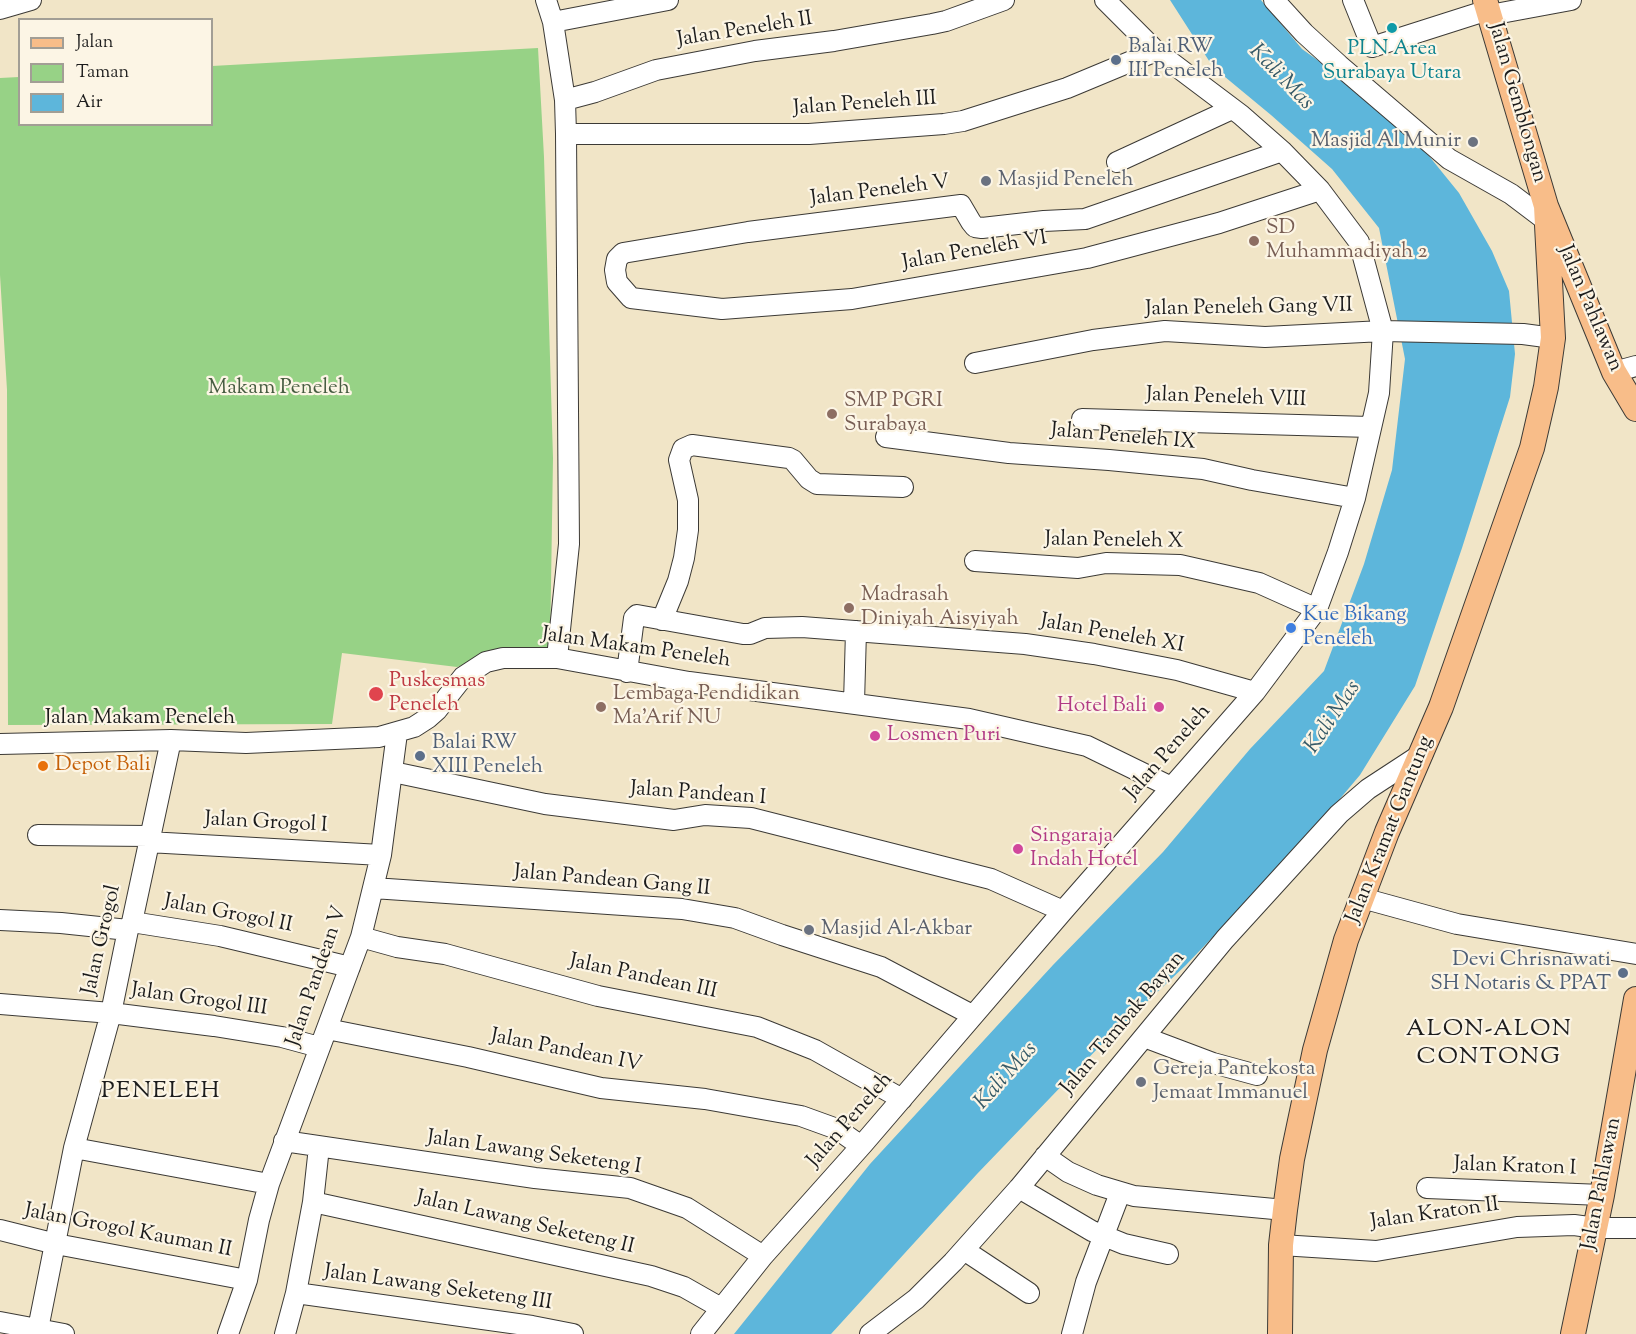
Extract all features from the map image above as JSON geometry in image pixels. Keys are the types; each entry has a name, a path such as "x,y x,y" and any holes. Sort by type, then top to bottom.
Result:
{"main road":[{"name":"Jalan Gemblongan","path":"1488,8 1547,214"},
{"name":"Jalan Kramat Gantung","path":"1280,1334 1281,1245 1292,1159 1315,1050 1346,940 1387,832 1441,707 1532,448 1546,387 1553,338 1547,214"},
{"name":"Jalan Pahlawan","path":"1547,214 1625,369 1636,409"},
{"name":"Jalan Pahlawan","path":"1573,1334 1596,1228 1636,999"}],"street":[{"path":"0,9 31,0"},
{"path":"546,0 553,22 565,100 566,134 569,544 557,658"},
{"path":"553,22 668,0"},
{"name":"Jalan Peneleh II","path":"565,100 656,70 755,51 834,41 932,24 1004,0"},
{"name":"Jalan Peneleh","path":"701,1334 763,1256 1255,692 1317,609 1355,498 1379,393 1390,332 1359,242 1320,190 1282,151 1232,109 1156,51 1105,0"},
{"path":"1274,0 1330,57 1449,159 1547,214"},
{"path":"1353,0 1372,47 1488,8 1571,0"},
{"name":"Jalan Peneleh III","path":"566,134 809,134 944,124 963,121 1066,88 1156,51"},
{"path":"1117,162 1232,109"},
{"name":"Jalan Peneleh V","path":"631,298 617,282 615,270 617,259 623,253 748,232 961,206 975,227 982,228 1085,219 1282,151"},
{"name":"Jalan Peneleh VI","path":"631,298 722,309 852,299 1087,258 1219,223 1320,190"},
{"name":"Jalan Peneleh Gang VII","path":"975,363 1093,340 1165,331 1265,336 1390,332"},
{"path":"1390,332 1523,334 1553,338"},
{"name":"Jalan Peneleh VIII","path":"1082,419 1370,427"},
{"name":"Jalan Peneleh IX","path":"885,437 1009,453 1203,469 1355,498"},
{"path":"662,620 678,581 688,530 688,500 679,460 683,449 692,445 789,458 817,484 903,487"},
{"name":"Jalan Peneleh X","path":"975,561 1078,568 1106,563 1180,565 1259,582 1317,609"},
{"name":"Jalan Peneleh XI","path":"627,672 634,618 637,615 742,634 750,634 765,628 802,627 1024,644 1094,654 1177,670 1255,692"},
{"path":"854,703 856,631"},
{"name":"Jalan Makam Peneleh","path":"0,744 171,740 257,743 379,737 414,727 428,718 463,676 486,662 503,658 557,658 689,682 969,719 1087,746 1171,787"},
{"name":"Jalan Pandean V","path":"228,1334 246,1280 268,1189 284,1141 361,937 381,855 398,733"},
{"name":"Jalan Grogol","path":"38,1331 74,1148 111,1013 171,740"},
{"name":"Jalan Tambak Bayan","path":"870,1334 916,1299 964,1250 1019,1188 1225,939 1339,814 1368,789 1423,753"},
{"name":"Jalan Pandean I","path":"393,772 545,804 674,820 705,815 751,818 991,879 1063,911"},
{"name":"Jalan Grogol I","path":"38,835 149,839 381,855"},
{"name":"Jalan Pandean Gang II","path":"373,888 682,909 735,918 881,966 972,1015"},
{"path":"1362,898 1457,924 1636,954"},
{"name":"Jalan Grogol II","path":"0,920 130,926 220,936 350,967"},
{"name":"Jalan Pandean III","path":"361,937 397,947 445,954 598,996 757,1027 815,1050 902,1099"},
{"name":"Jalan Grogol III","path":"0,1004 111,1013 282,1037 323,1038"},
{"path":"1144,1037 1212,1063 1257,1075"},
{"name":"Jalan Pandean IV","path":"323,1038 468,1057 601,1088 705,1099 801,1116 837,1129 861,1146"},
{"name":"Jalan Lawang Seketeng I","path":"284,1141 535,1178 630,1188 687,1208 763,1256"},
{"path":"285,1334 296,1293 313,1202 319,1147"},
{"path":"74,1148 268,1189"},
{"path":"1045,1156 1068,1172 1120,1193 1147,1198 1285,1210"},
{"path":"1019,1188 1071,1220 1102,1235 1124,1244 1168,1254"},
{"name":"Jalan Kraton I","path":"1426,1188 1602,1195"},
{"path":"1072,1334 1102,1235 1120,1193"},
{"name":"Jalan Lawang Seketeng II","path":"313,1202 651,1276 684,1287 721,1308"},
{"name":"Jalan Kraton II","path":"1281,1245 1376,1251 1517,1227 1574,1225 1596,1228 1636,1227"},
{"name":"Jalan Grogol Kauman II","path":"0,1230 56,1244 246,1280"},
{"path":"964,1250 1029,1293"},
{"name":"Jalan Lawang Seketeng III","path":"296,1293 532,1326 573,1334"},
{"path":"0,1322 38,1331 64,1334"}],"green space":[{"name":"Makam Peneleh","path":"538,48 544,157 553,458 550,649 530,647 500,652 457,667 342,653 332,724 8,725 7,390 0,275 0,78 18,77 18,126 213,126 213,66"}],"water":[{"name":"Kali Mas","path":"1170,0 1261,0 1302,49 1379,104 1429,156 1459,193 1492,251 1509,291 1515,354 1510,397 1462,548 1415,686 1360,775 1300,846 1186,965 1099,1047 977,1174 831,1334 734,1334 870,1164 1053,965 1163,852 1250,749 1324,671 1364,564 1392,470 1405,359 1379,228 1332,169 1213,67"}],"place":[{"name":"PLN Area Surabaya Utara","path":"1392,28"},
{"name":"Balai RW III Peneleh","path":"1116,60"},
{"name":"Masjid Al Munir","path":"1473,142"},
{"name":"Masjid Peneleh","path":"986,181"},
{"name":"SD Muhammadiyah 2","path":"1254,241"},
{"name":"SMP PGRI Surabaya","path":"832,414"},
{"name":"Madrasah Diniyah Aisyiyah","path":"849,608"},
{"name":"Kue Bikang Peneleh","path":"1291,628"},
{"name":"Puskesmas Peneleh","path":"376,694"},
{"name":"Lembaga Pendidikan Ma'Arif NU","path":"601,707"},
{"name":"Hotel Bali","path":"1159,707"},
{"name":"Losmen Puri","path":"875,736"},
{"name":"Balai RW XIII Peneleh","path":"420,756"},
{"name":"Depot Bali","path":"43,766"},
{"name":"Singaraja Indah Hotel","path":"1018,849"},
{"name":"Masjid Al-Akbar","path":"809,930"},
{"name":"Devi Chrisnawati SH Notaris & PPAT","path":"1623,973"},
{"name":"Gereja Pantekosta Jemaat Immanuel","path":"1141,1082"}],"district":[{"name":"ALON-ALON CONTONG","path":"1489,1045"},
{"name":"PENELEH","path":"161,1093"}]}
